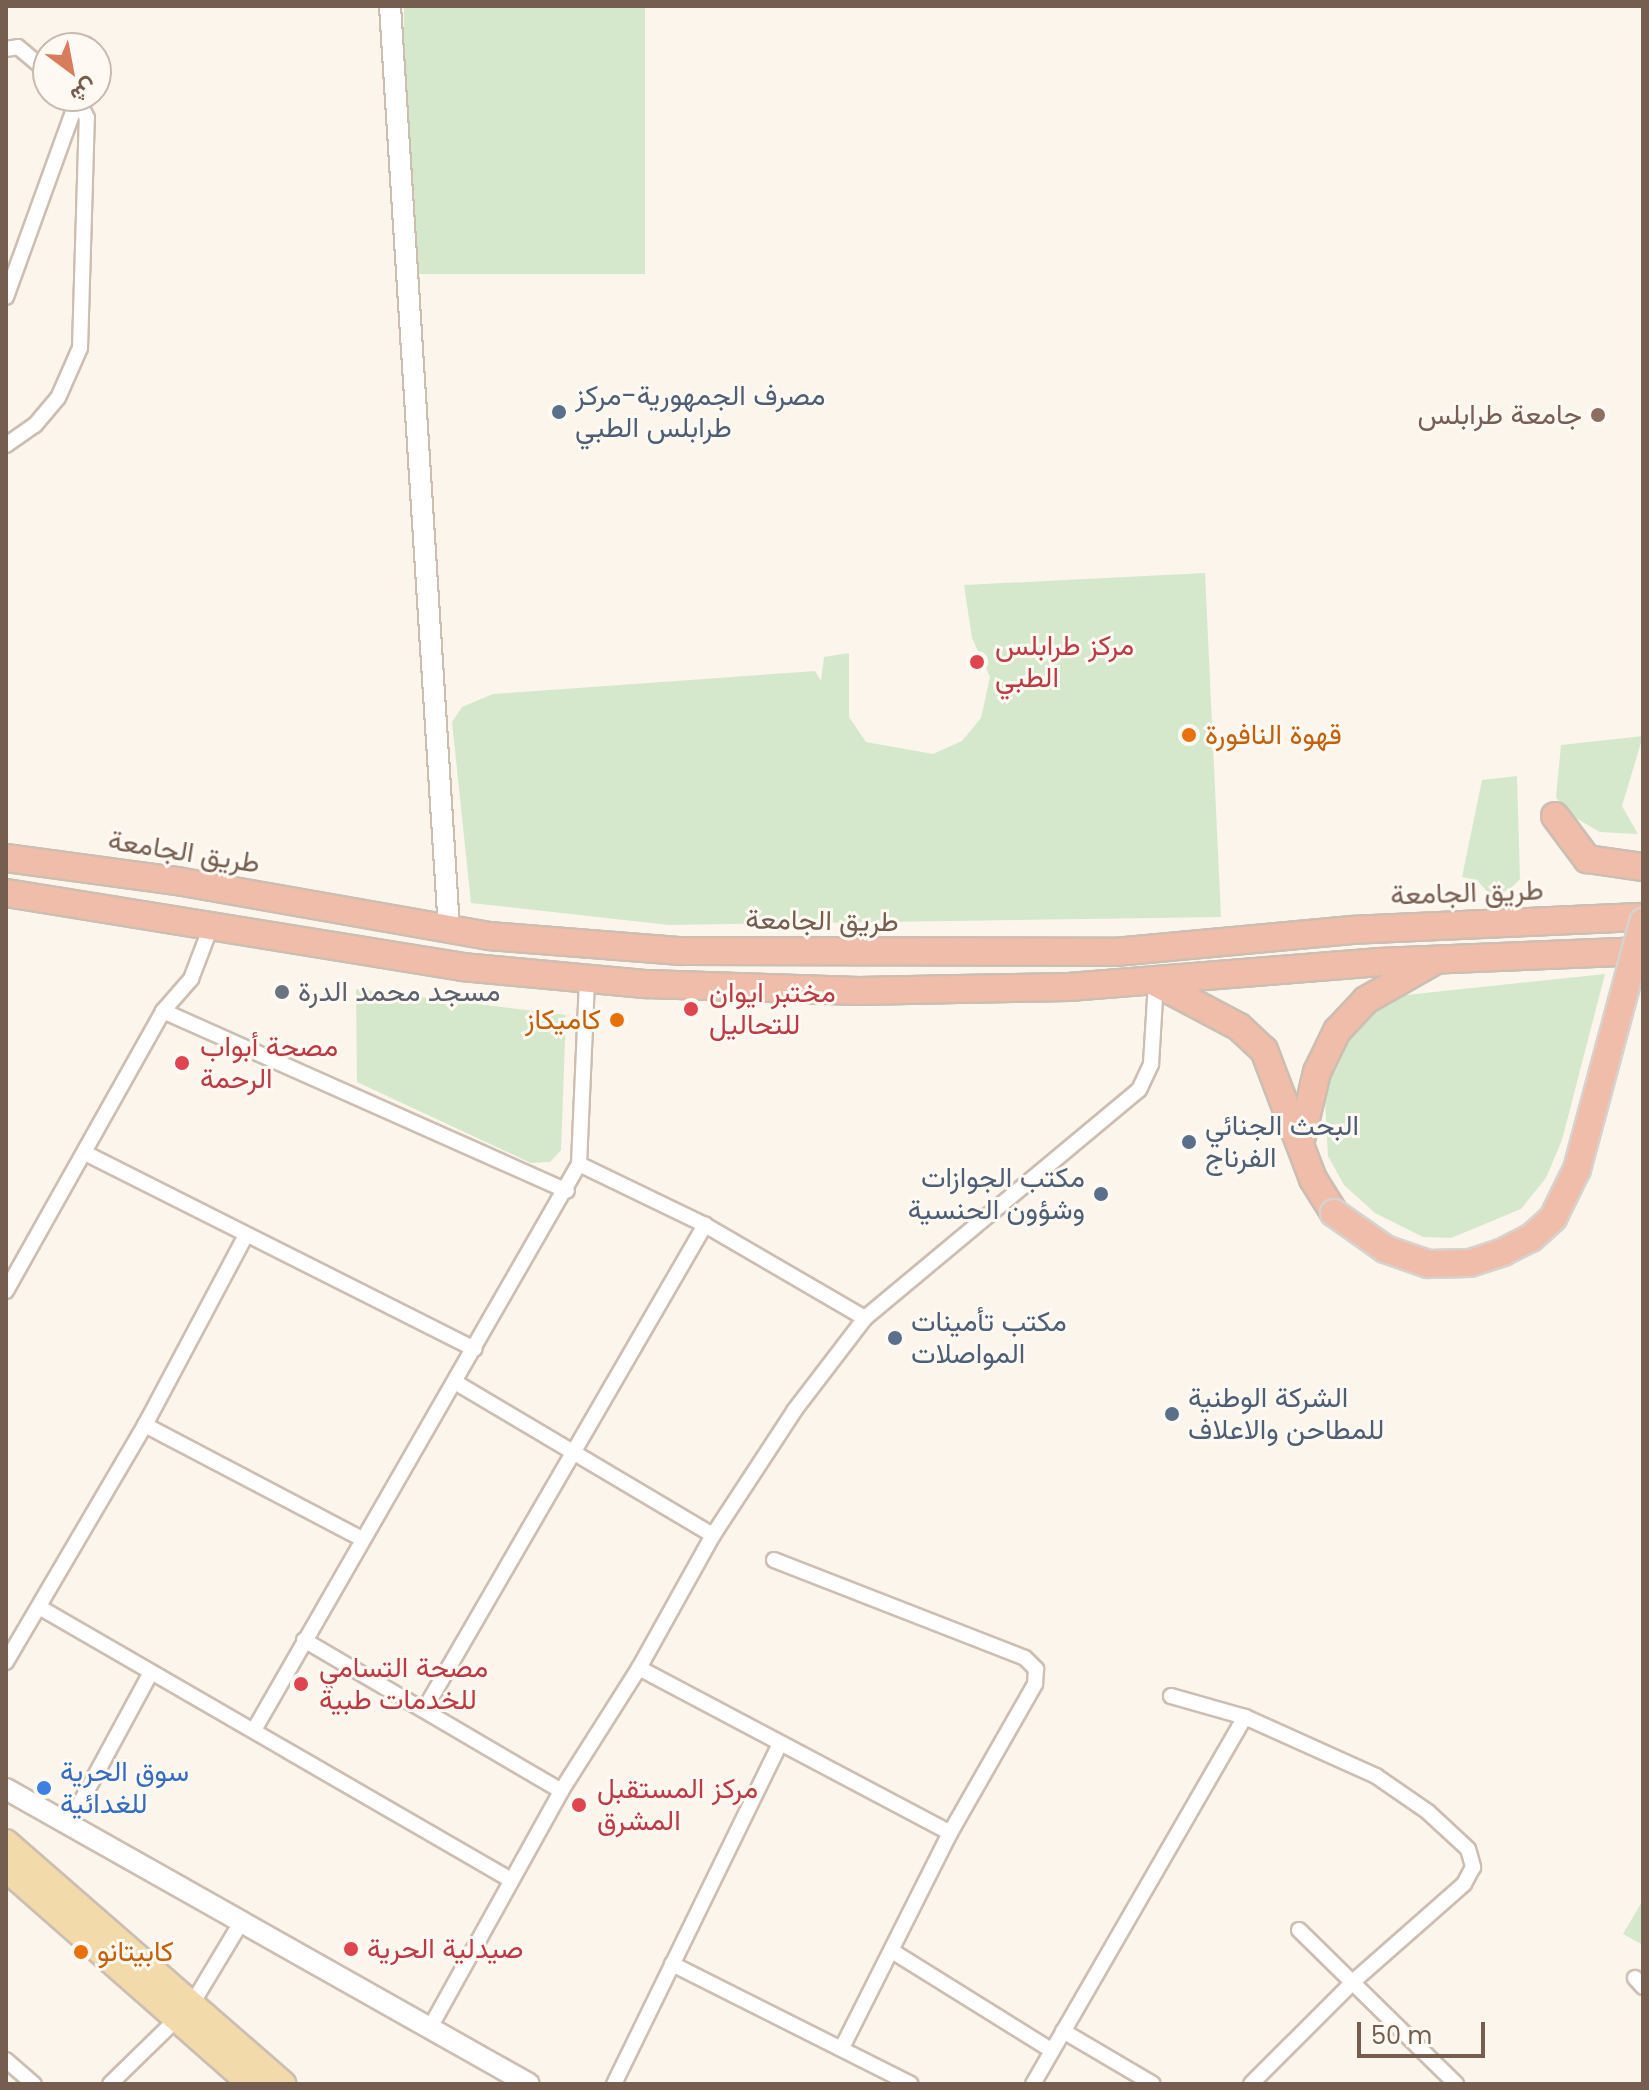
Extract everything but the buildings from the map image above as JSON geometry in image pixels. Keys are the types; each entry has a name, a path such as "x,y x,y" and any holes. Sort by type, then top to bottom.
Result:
{"highway":[{"path":"1555,816 1587,859 1643,867"},
{"name":"طريق الجامعة","path":"6,858 177,881 449,929 681,951 879,954 1115,952 1352,930 1643,919"},
{"path":"6,893 210,929 462,967 587,979 859,991 1156,983 1436,960 1643,951"},
{"path":"1156,983 1239,1027 1264,1050 1313,1179 1334,1213 1385,1249 1428,1264 1470,1263 1531,1238 1553,1218 1577,1169 1643,919"},
{"path":"1301,1144 1317,1072 1337,1031 1378,992 1436,960"}],"main road":[{"path":"6,1842 214,2038 283,2084"},
{"path":"6,1869 185,2012"},
{"path":"214,2038 251,2084"}],"street":[{"path":"390,6 438,717 443,738 441,789 449,929"},
{"path":"6,49 18,47 32,59"},
{"path":"6,297 72,112"},
{"path":"6,445 35,425 58,398 80,348 87,118 84,112"},
{"path":"6,1291 163,1011 191,979 210,929"},
{"path":"254,1730 362,1539 567,1191 579,1164 587,979"},
{"path":"431,2026 561,1791 639,1668 713,1535 794,1411 865,1318 1139,1090 1151,1064 1156,983"},
{"path":"163,1011 567,1191"},
{"path":"85,1153 474,1349"},
{"path":"579,1164 705,1225 865,1318"},
{"path":"424,1710 705,1225"},
{"path":"6,1662 145,1425 246,1235"},
{"path":"455,1382 713,1535"},
{"path":"145,1425 362,1539"},
{"path":"774,1560 1025,1658 1036,1669 1035,1684 950,1833 843,2046"},
{"path":"39,1607 511,1880"},
{"path":"304,1640 561,1791"},
{"path":"639,1668 950,1833"},
{"path":"70,1822 151,1672"},
{"path":"1171,1696 1245,1717 1376,1776 1428,1812 1468,1849 1473,1867 1464,1884 1353,1982 1251,2084"},
{"path":"1033,2084 1245,1717"},
{"path":"614,2084 780,1744"},
{"path":"6,1789 243,1919 526,2083"},
{"path":"110,2084 185,2012 243,1919"},
{"path":"1299,1930 1456,2084"},
{"path":"892,1951 1051,2050"},
{"path":"672,1964 843,2046 911,2084"},
{"path":"1063,2031 1153,2084"},
{"path":"6,2060 34,2084"}],"green space":[{"path":"404,6 645,6 645,274 404,274"},
{"path":"1205,573 1221,917 669,925 471,903 452,722 462,707 493,694 815,671 821,681 824,657 849,653 849,717 866,742 933,754 962,741 981,718 990,677 972,638 964,585"},
{"path":"1643,736 1622,806 1638,834 1600,832 1567,813 1556,797 1561,745"},
{"path":"1517,776 1520,879 1509,890 1490,895 1477,880 1462,877 1482,780"},
{"path":"1605,974 1562,1140 1546,1178 1521,1209 1451,1238 1423,1237 1375,1213 1344,1185 1328,1156 1324,1081 1338,1040 1368,1009 1406,995"},
{"path":"356,989 566,1015 561,1150 550,1162 531,1163 357,1082"},
{"path":"1643,1900 1643,1945 1623,1934"}],"place":[{"name":"مصرف الجمهورية-مركز طرابلس الطبي","path":"559,412"},
{"name":"جامعة طرابلس","path":"1598,415"},
{"name":"مركز طرابلس الطبي","path":"977,662"},
{"name":"قهوة النافورة","path":"1189,735"},
{"name":"مسجد محمد الدرة","path":"282,992"},
{"name":"مختبر ايوان للتحاليل","path":"691,1009"},
{"name":"كاميكاز","path":"617,1020"},
{"name":"مصحة أبواب الرحمة","path":"182,1063"},
{"name":"البحث الجنائي الفرناج","path":"1189,1142"},
{"name":"مكتب الجوازات وشؤون الحنسية","path":"1101,1194"},
{"name":"مكتب تأمينات المواصلات","path":"895,1338"},
{"name":"الشركة الوطنية للمطاحن والاعلاف","path":"1172,1414"},
{"name":"مصحة التسامي للخدمات طبية","path":"301,1684"},
{"name":"سوق الحرية للغدائية","path":"44,1788"},
{"name":"مركز المستقبل المشرق","path":"579,1805"},
{"name":"صيدلية الحرية","path":"351,1949"},
{"name":"كابيتانو","path":"81,1952"}]}
